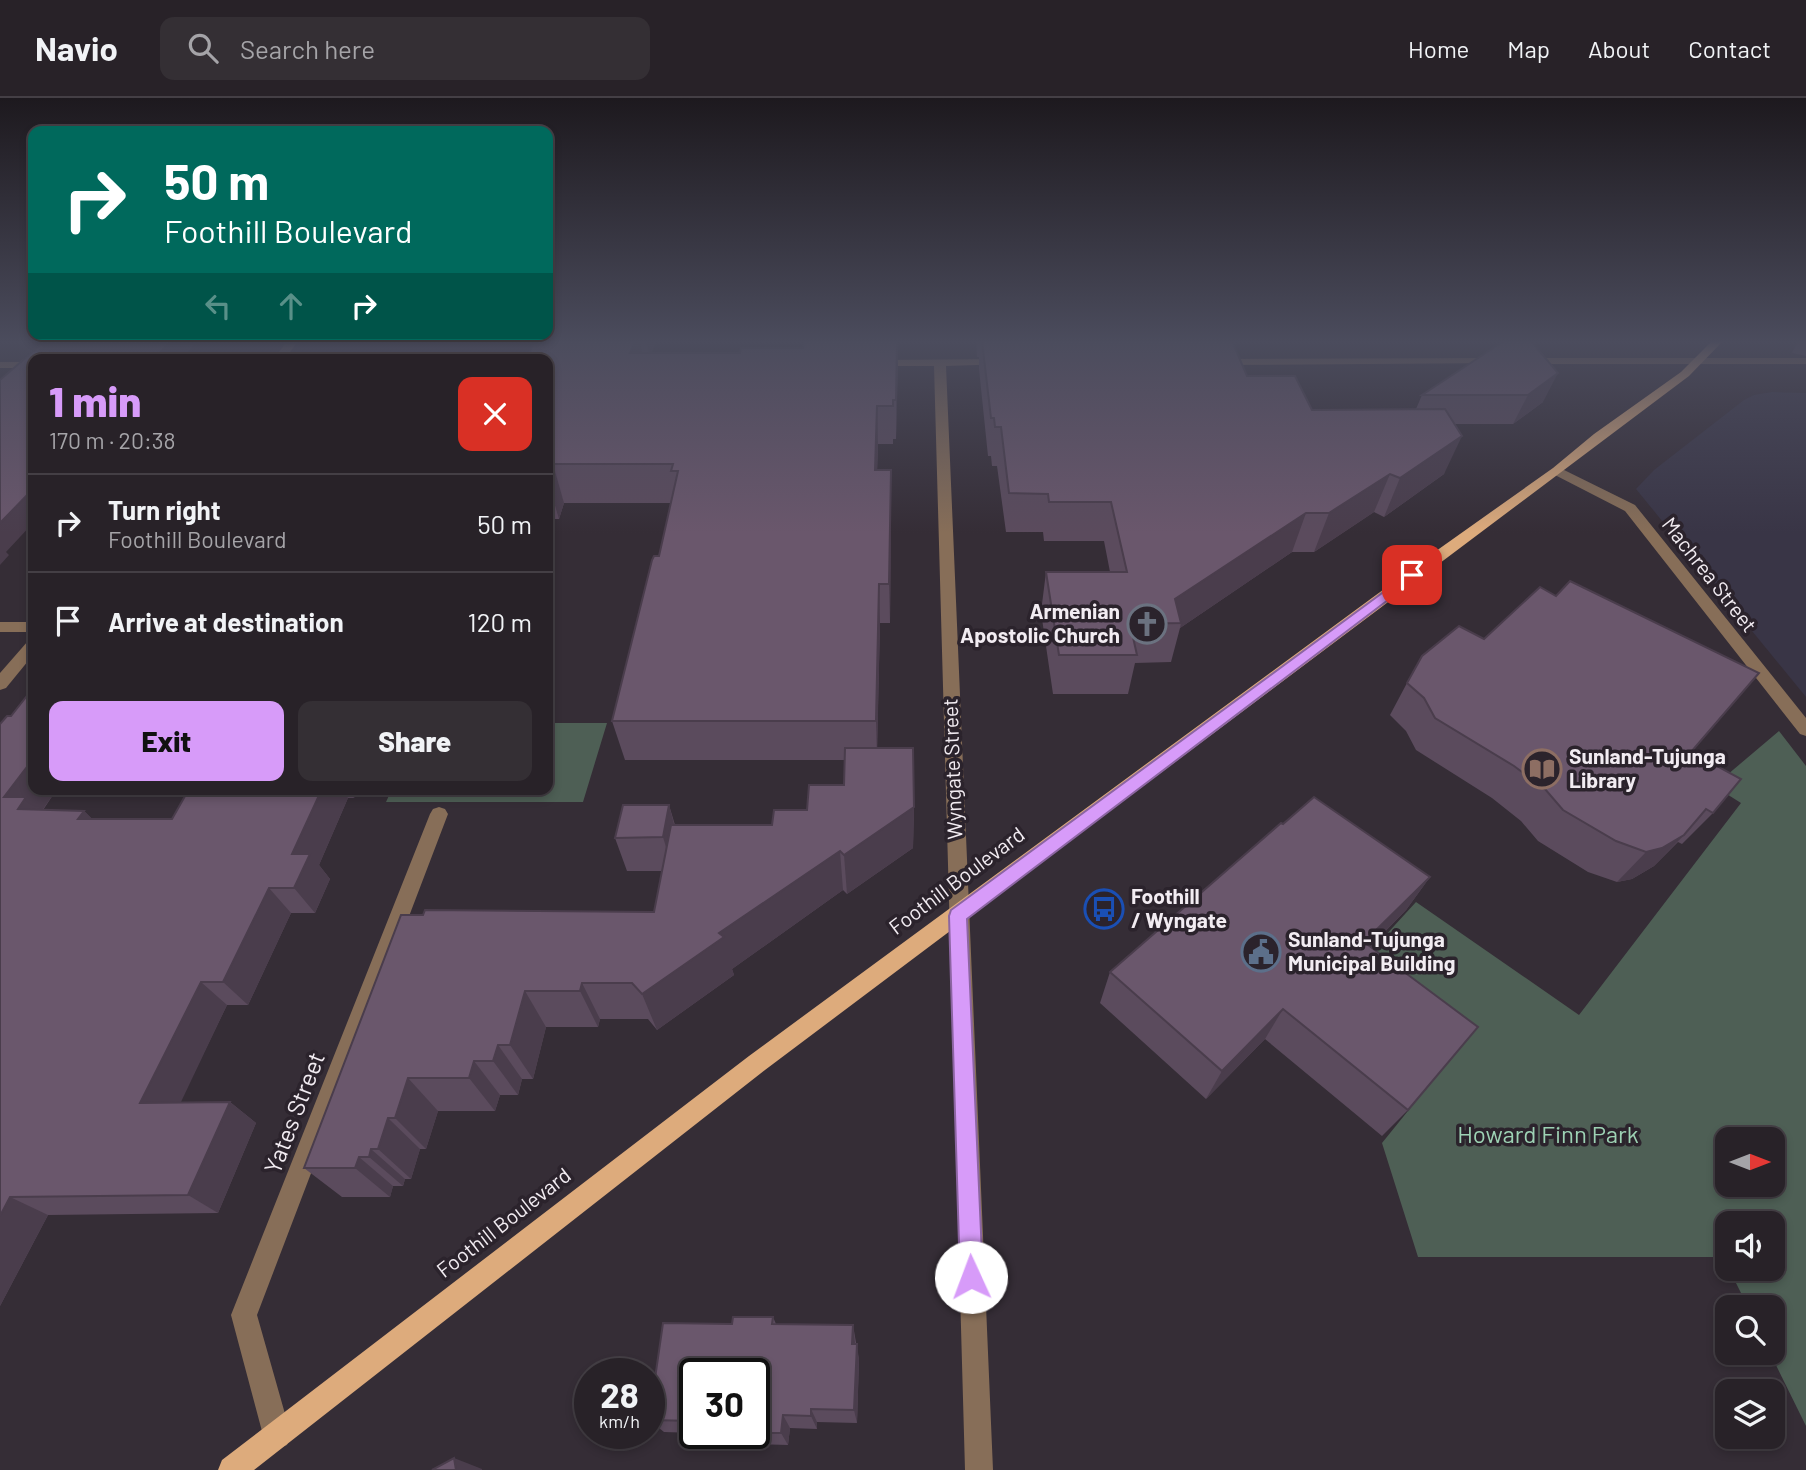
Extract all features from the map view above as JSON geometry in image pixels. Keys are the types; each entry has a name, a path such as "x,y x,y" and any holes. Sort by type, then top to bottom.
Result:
{"main road":[{"name":"Foothill Boulevard","path":"232,1470 757,1063 958,916 1434,559 1559,471 1598,437 1642,405"}],"street":[{"name":"Wyngate Street","path":"941,405 979,1470"},
{"name":"Machrea Street","path":"1559,471 1630,508 1806,730"},
{"path":"0,627 28,627"},
{"path":"0,684 28,651"},
{"name":"Yates Street","path":"277,1435 244,1315 439,814"}],"shaded area":[{"path":"1738,405 1806,405 1806,697 1636,489 1654,470"}],"green space":[{"path":"553,723 607,723 583,802 386,802 389,795 553,795"},
{"name":"Howard Finn Park","path":"1779,731 1806,766 1806,1426 1776,1365 1785,1365 1785,1295 1742,1295 1735,1281 1785,1281 1785,1211 1715,1211 1715,1257 1418,1257 1382,1143 1454,1054 1351,973 1416,902 1579,1015 1741,803 1714,786"}],"building":[{"path":"0,405 28,405 28,494 0,523"},
{"path":"553,405 893,405 877,406 875,470 891,470 889,584 879,584 876,721 612,721 652,560 654,556 659,556 678,471 671,471 673,464 553,464"},
{"path":"989,405 1310,405 1312,410 1445,409 1462,436 1400,478 1390,474 1329,513 1306,513 1175,599 1181,623 1130,624 1137,655 1059,655 1046,572 1127,572 1111,502 1049,502 1048,494 1009,493 1001,427 995,427 994,418 991,418"},
{"path":"1570,581 1759,673 1691,752 1741,779 1713,813 1706,809 1684,835 1662,848 1646,852 1616,841 1563,810 1545,789 1514,766 1435,718 1424,698 1407,683 1422,656 1459,626 1484,639 1540,587 1556,596"},
{"path":"28,695 28,766 4,797 26,797 18,809 84,811 78,819 172,819 186,795 319,795 292,854 310,854 294,888 269,888 223,982 201,982 140,1103 230,1102 188,1195 10,1197 0,1216 0,724 7,716 11,716"},
{"path":"845,748 913,748 914,807 844,855 840,851 719,933 724,937 642,994 632,983 582,983 580,991 525,991 510,1045 498,1045 493,1061 474,1061 469,1078 408,1078 395,1118 388,1118 378,1149 371,1149 369,1157 359,1157 355,1168 304,1168 401,915 423,915 425,910 654,912 671,825 772,825 774,810 807,810 809,785 844,785"},
{"path":"1314,797 1430,877 1364,942 1478,1027 1408,1110 1283,1009 1222,1071 1110,972"},
{"path":"623,805 669,805 663,837 615,838"},
{"path":"733,1317 773,1317 772,1324 853,1325 852,1344 857,1344 854,1410 811,1409 811,1416 783,1415 781,1433 770,1433 770,1358 679,1358 679,1421 665,1420 665,1358 658,1358 663,1323 732,1324"},
{"path":"454,1458 456,1470 432,1470"}],"place":[{"name":"Armenian Apostolic Church","path":"1147,624"},
{"name":"Sunland-Tujunga Library","path":"1542,769"},
{"name":"Foothill / Wyngate","path":"1104,909"},
{"name":"Sunland-Tujunga Municipal Building","path":"1261,952"}],"route":[{"path":"971,1277 958,916 1412,575"}]}
